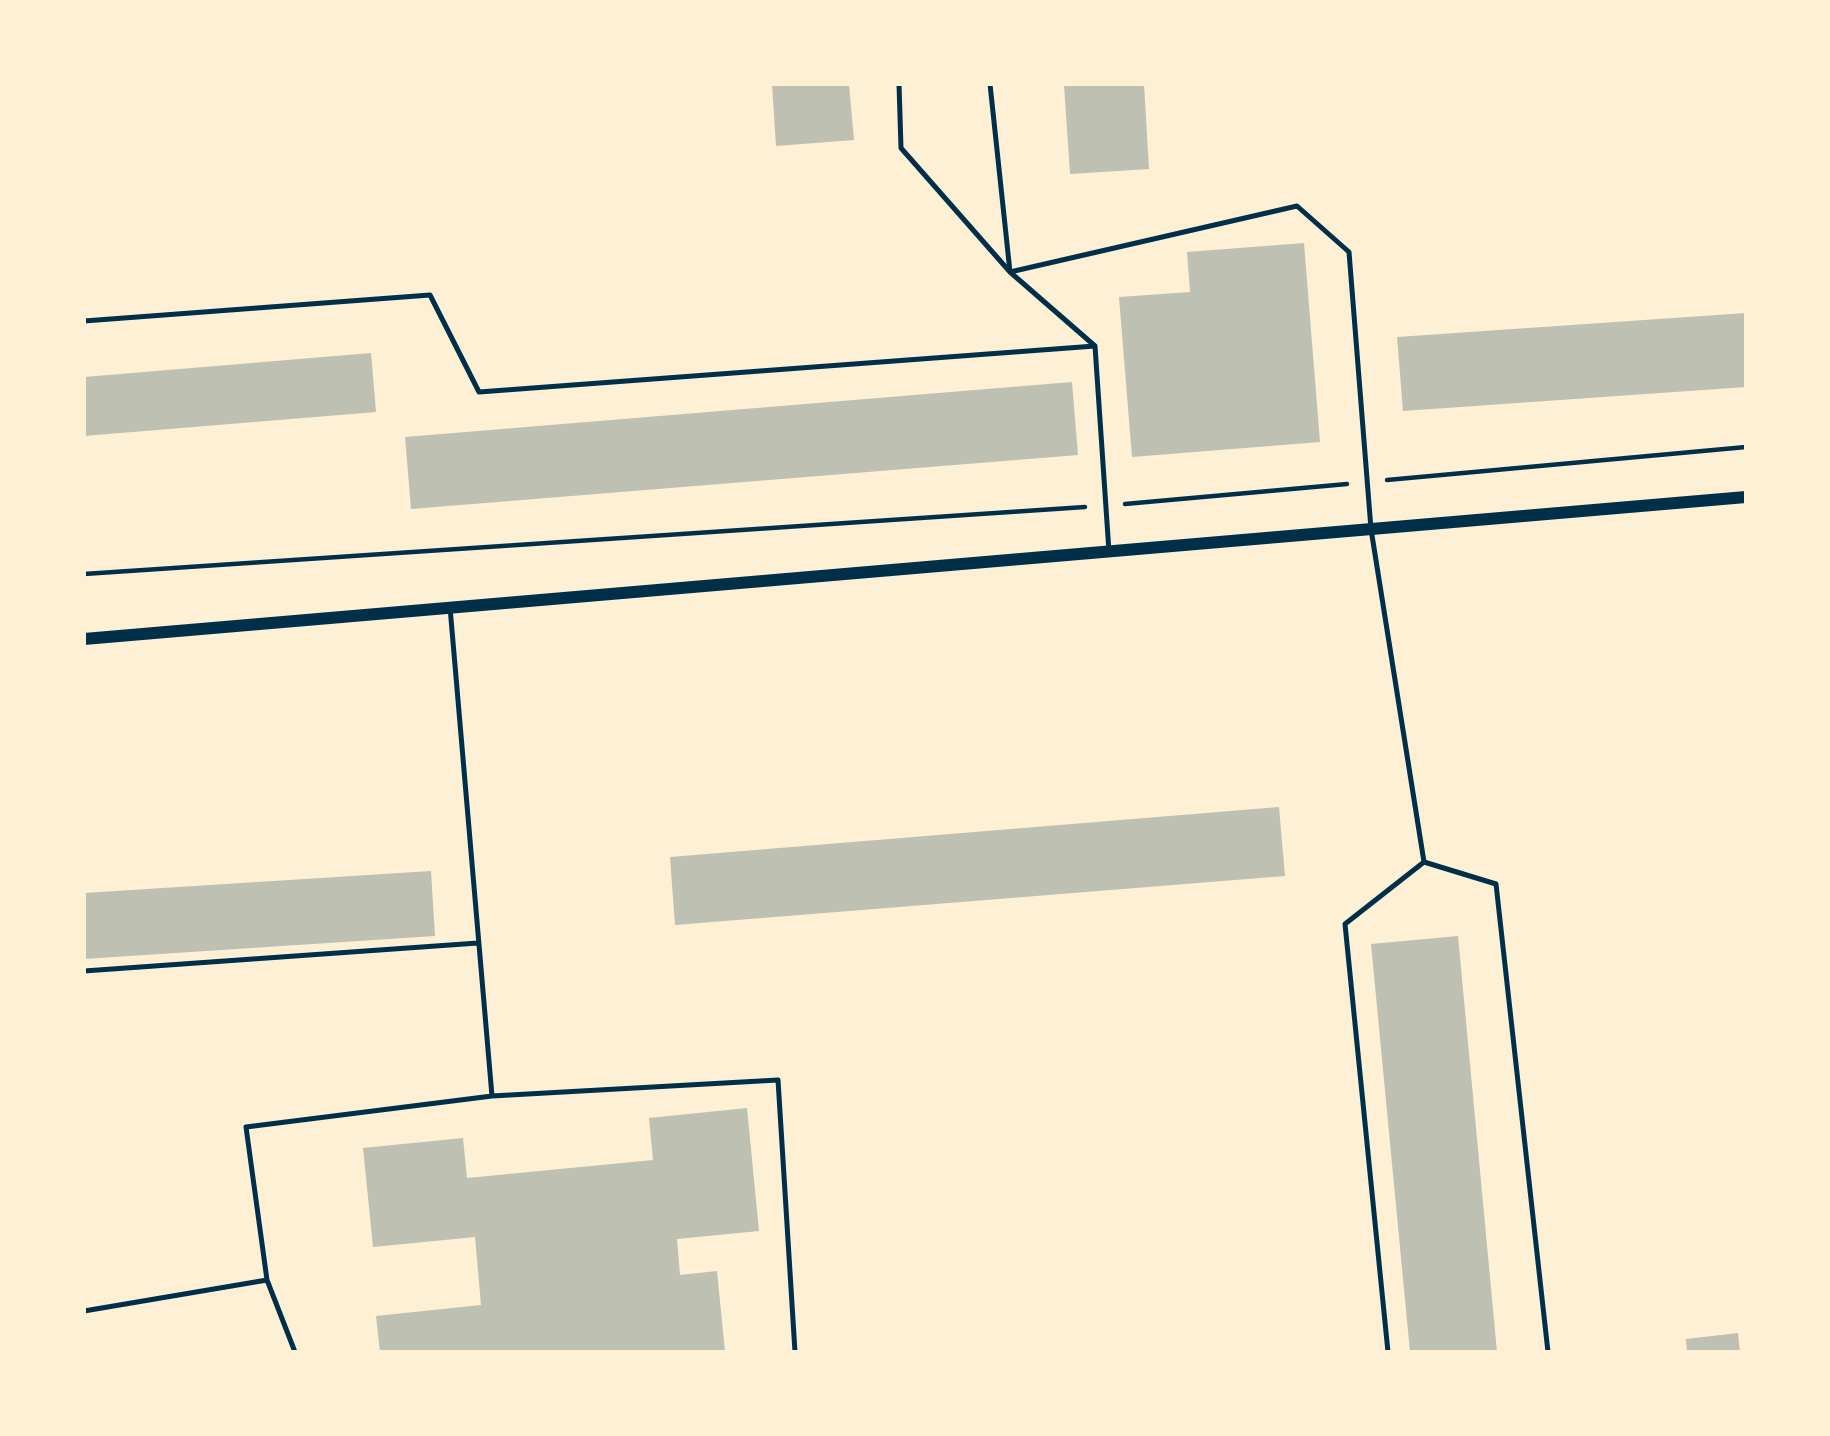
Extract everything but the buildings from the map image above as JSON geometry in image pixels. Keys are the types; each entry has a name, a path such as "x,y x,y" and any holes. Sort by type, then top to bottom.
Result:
{"street":[{"path":"84,639 1746,497"}],"lane":[{"path":"900,84 901,148 1010,272 1095,346 1109,552"},
{"path":"990,84 1010,272"},
{"path":"1010,272 1297,206 1349,252 1371,529 1424,862"},
{"path":"84,321 430,295 479,392 1095,346"},
{"path":"450,607 492,1096"},
{"path":"1388,1352 1345,924 1424,862"},
{"path":"1424,862 1496,884 1548,1352"},
{"path":"84,971 478,943"},
{"path":"295,1352 267,1280 246,1127 492,1096 778,1080 795,1352"},
{"path":"84,1311 267,1280"}],"path":[{"path":"84,574 1106,506 1746,447"}]}
